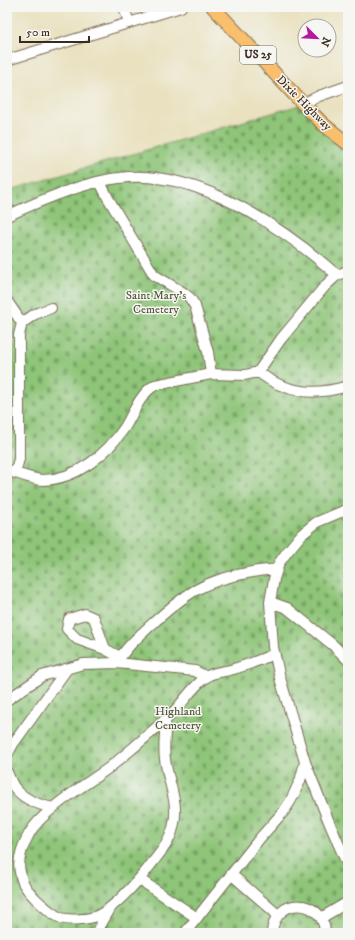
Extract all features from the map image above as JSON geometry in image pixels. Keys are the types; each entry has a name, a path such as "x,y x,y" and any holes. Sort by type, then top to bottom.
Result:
{"main road":[{"name":"Dixie Highway","path":"213,7 303,104 323,124 348,144"}],"street":[{"path":"124,7 130,23"},
{"path":"7,60 181,7"},
{"path":"303,104 319,96 348,86"},
{"path":"7,216 30,205 90,184 119,178 149,177 169,180 190,185 216,195 255,215 291,238 337,275"},
{"path":"100,182 111,204 154,275 184,293 190,298 195,306 208,352 211,374"},
{"path":"51,308 36,314 22,323 19,335 19,460 11,471 41,480 62,476 88,465 114,442 143,396 155,385 211,374 245,375 258,372 281,339 326,286 337,275 348,271"},
{"path":"7,301 22,323"},
{"path":"258,372 277,385 305,392 325,392 348,386"},
{"path":"348,509 317,522 301,535 279,563 274,579 270,602 273,647 280,678 305,762 348,866"},
{"path":"118,660 127,648 171,607 195,590 219,579 268,570 277,570"},
{"path":"270,602 287,608 333,645 348,660"},
{"path":"105,649 118,660"},
{"path":"166,720 165,759 175,801 174,826 170,838 163,850 139,879 111,907 93,917 69,920 56,915 37,899 25,886 20,871 19,861 23,848 29,834 36,824 53,808 111,766 166,720 172,715 192,690 207,677 258,661 274,654"},
{"path":"7,700 42,676 83,664 118,660 196,671 207,677"},
{"path":"7,755 13,744 67,669"},
{"path":"185,933 292,800 300,781 305,762"},
{"path":"7,772 18,791 36,803 53,808"},
{"path":"231,874 278,915"},
{"path":"139,879 197,918"},
{"path":"321,918 348,902"},
{"path":"272,933 274,921 278,915 289,907 300,905 312,909 321,918 325,933"},
{"path":"96,933 111,907"}],"green space":[{"name":"Highland Cemetery","path":"303,104 348,144 348,933 7,933 7,191"}],"park label":[{"name":"Saint Mary’s Cemetery","path":"156,302"}]}
